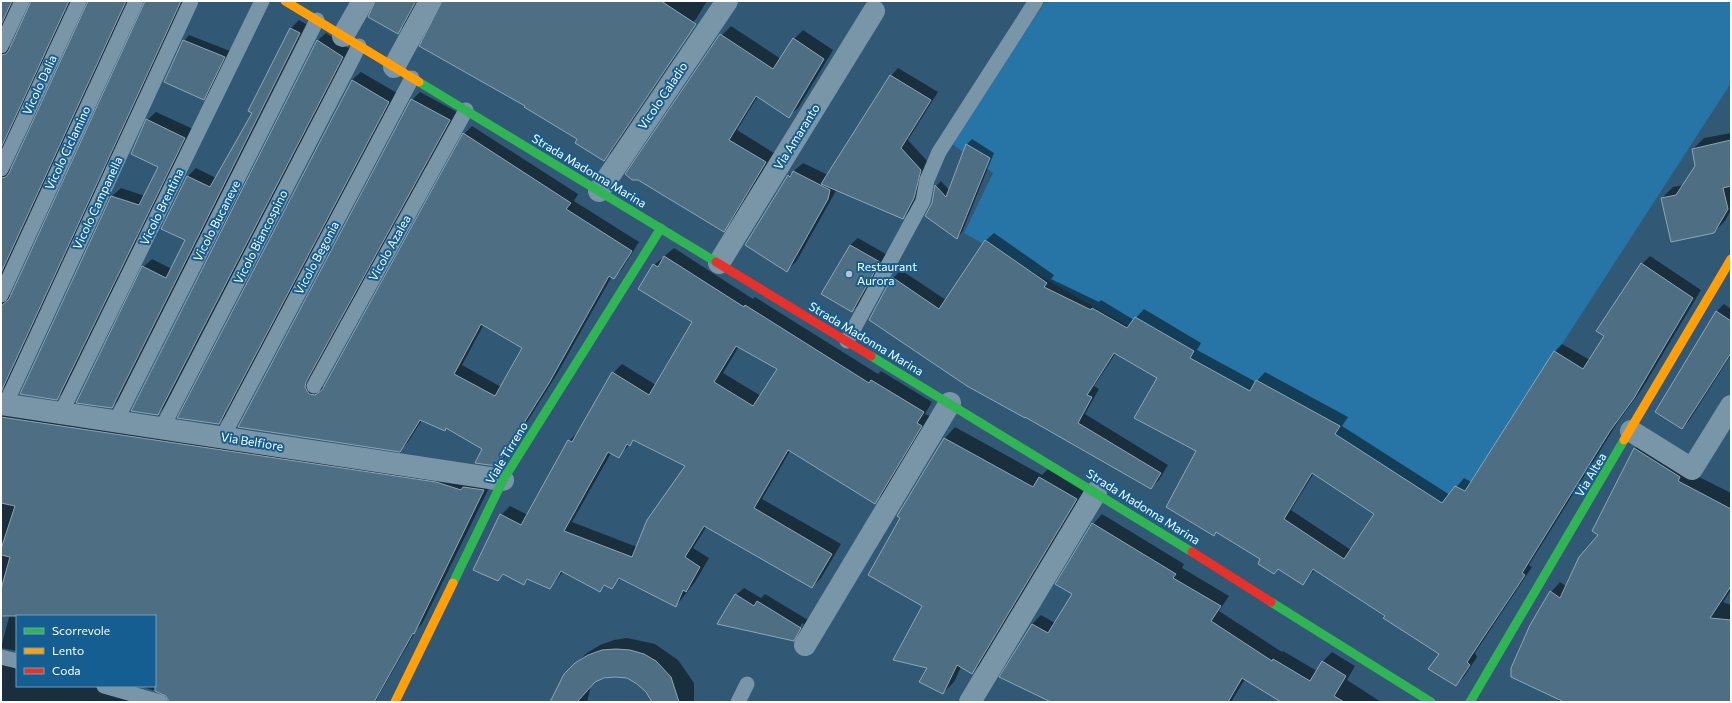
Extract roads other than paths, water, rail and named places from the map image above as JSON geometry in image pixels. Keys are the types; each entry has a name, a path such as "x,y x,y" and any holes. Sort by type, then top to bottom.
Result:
{"street":[{"name":"Strada Madonna Marina","path":"285,1 1096,492 1431,702"},
{"path":"351,41 363,1"},
{"path":"403,72 430,1"},
{"name":"Vicolo Caladio","path":"599,191 727,1"},
{"name":"Via Amaranto","path":"719,264 874,11"},
{"name":"Viale Tirreno","path":"395,702 503,480 661,228"},
{"name":"Via Altea","path":"1470,702 1731,259"},
{"path":"805,645 950,403"},
{"name":"Via Belfiore","path":"3,405 503,480"},
{"path":"1631,431 1692,469 1731,406"},
{"path":"970,702 1096,492"}],"lane":[{"path":"1,46 22,1"},
{"name":"Vicolo Dalia","path":"1,169 79,1"},
{"name":"Vicolo Ciclamino","path":"1,295 136,1"},
{"name":"Vicolo Campanella","path":"3,405 192,1"},
{"name":"Vicolo Brentina","path":"61,413 262,1"},
{"path":"847,341 923,201 927,180 939,152 1036,1"},
{"name":"Vicolo Bucaneve","path":"116,421 317,20"},
{"name":"Vicolo Biancospino","path":"162,428 351,41"},
{"name":"Vicolo Begonia","path":"222,438 403,72"},
{"name":"Vicolo Azalea","path":"314,386 466,110"},
{"path":"1,657 16,661"},
{"path":"738,702 747,684"},
{"path":"108,687 160,702"}],"place":[{"name":"Restaurant Aurora","path":"849,274"}]}
